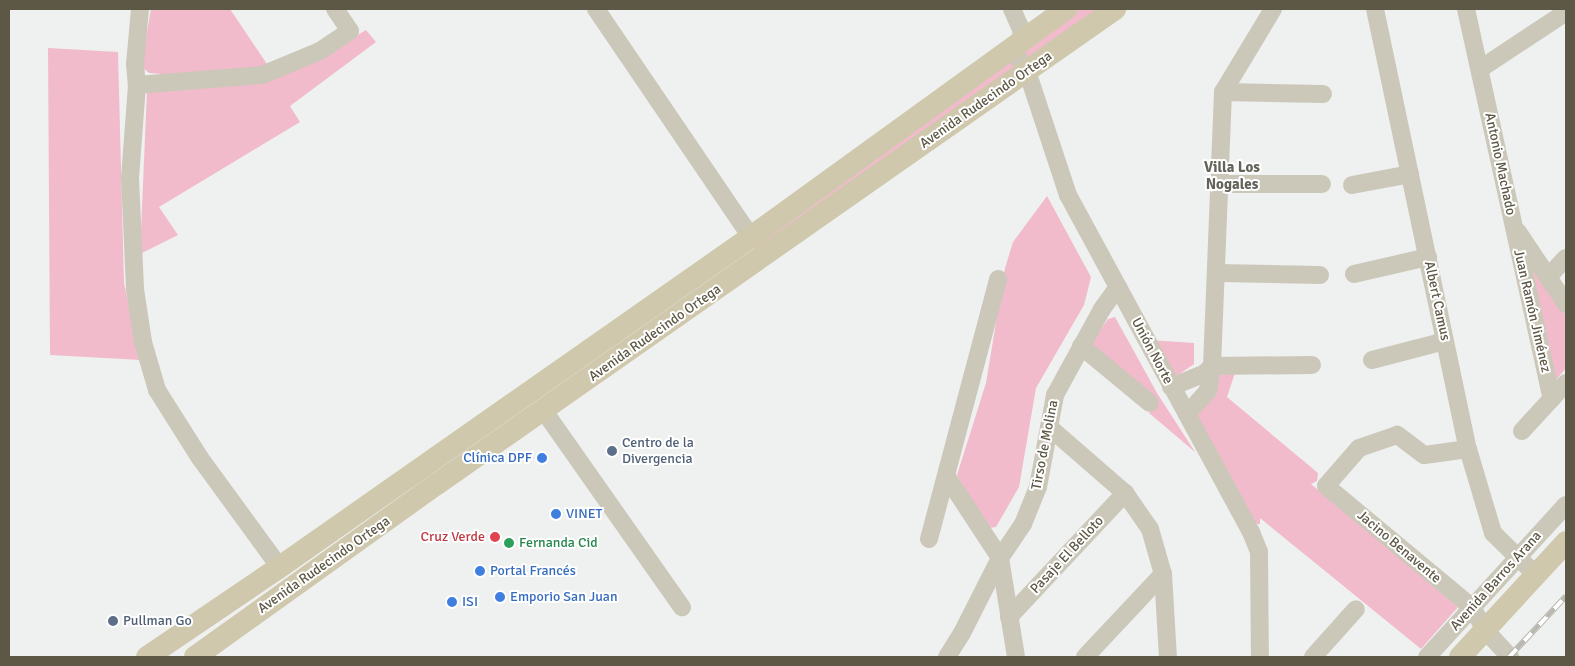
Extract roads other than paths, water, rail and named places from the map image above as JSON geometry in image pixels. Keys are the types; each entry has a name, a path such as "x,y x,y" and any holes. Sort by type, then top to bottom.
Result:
{"main road":[{"name":"Avenida Rudecindo Ortega","path":"147,657 277,569 751,237 1066,9"},
{"name":"Avenida Rudecindo Ortega","path":"195,657 1116,9"},
{"path":"731,279 746,262 751,237"},
{"path":"544,411 549,394 562,369"},
{"name":"Avenida Barros Arana","path":"1460,657 1566,542"}],"street":[{"path":"140,9 134,64 137,85 130,178 135,289 142,342 157,390 200,458 275,561 277,569"},
{"path":"137,85 262,75 320,51 350,30 335,9"},
{"path":"596,9 751,237"},
{"name":"Unión Norte","path":"1012,9 1021,30 1017,46 1068,195 1251,532 1259,552 1260,657"},
{"path":"1187,414 1208,391 1212,366 1218,273 1223,92 1273,9"},
{"name":"Albert Camus","path":"1375,9 1468,449 1492,533 1536,575"},
{"name":"Antonio Machado","path":"1466,9 1512,222 1566,304"},
{"path":"1480,69 1566,12"},
{"path":"1223,92 1323,94"},
{"path":"1352,185 1410,174"},
{"path":"1220,184 1322,184"},
{"name":"Juan Ramón Jiménez","path":"1512,222 1552,399"},
{"path":"1354,274 1428,257"},
{"path":"1548,277 1566,258"},
{"path":"1218,273 1320,275"},
{"path":"930,539 998,279"},
{"name":"Tirso de Molina","path":"947,657 962,633 1000,558 1023,524 1032,506 1043,467 1055,395 1102,309 1118,287"},
{"path":"1372,360 1445,342"},
{"path":"1081,346 1150,403"},
{"path":"1171,387 1204,374 1212,366 1312,365"},
{"path":"1522,431 1566,383"},
{"path":"544,411 682,606"},
{"path":"1050,427 1125,493 1150,529 1163,574 1168,657"},
{"name":"Jacino Benavente","path":"1468,449 1424,456 1397,435 1359,448 1326,486 1472,607"},
{"path":"947,476 1000,558 1016,657"},
{"name":"Pasaje El Belloto","path":"1009,617 1125,493"},
{"name":"Avenida Barros Arana","path":"1427,657 1566,505"},
{"path":"1085,657 1163,574"},
{"path":"1472,607 1485,630 1510,657"},
{"path":"1313,657 1356,609"}],"railway":[{"path":"1509,657 1566,596"}],"place":[{"name":"Centro de la Divergencia","path":"612,451"},
{"name":"Clínica DPF","path":"542,458"},
{"name":"VINET","path":"556,514"},
{"name":"Cruz Verde","path":"495,537"},
{"name":"Fernanda Cid","path":"509,543"},
{"name":"Portal Francés","path":"480,571"},
{"name":"Emporio San Juan","path":"500,597"},
{"name":"ISI","path":"452,602"},
{"name":"Pullman Go","path":"113,621"}],"district":[{"name":"Villa Los Nogales","path":"1232,176"}]}
